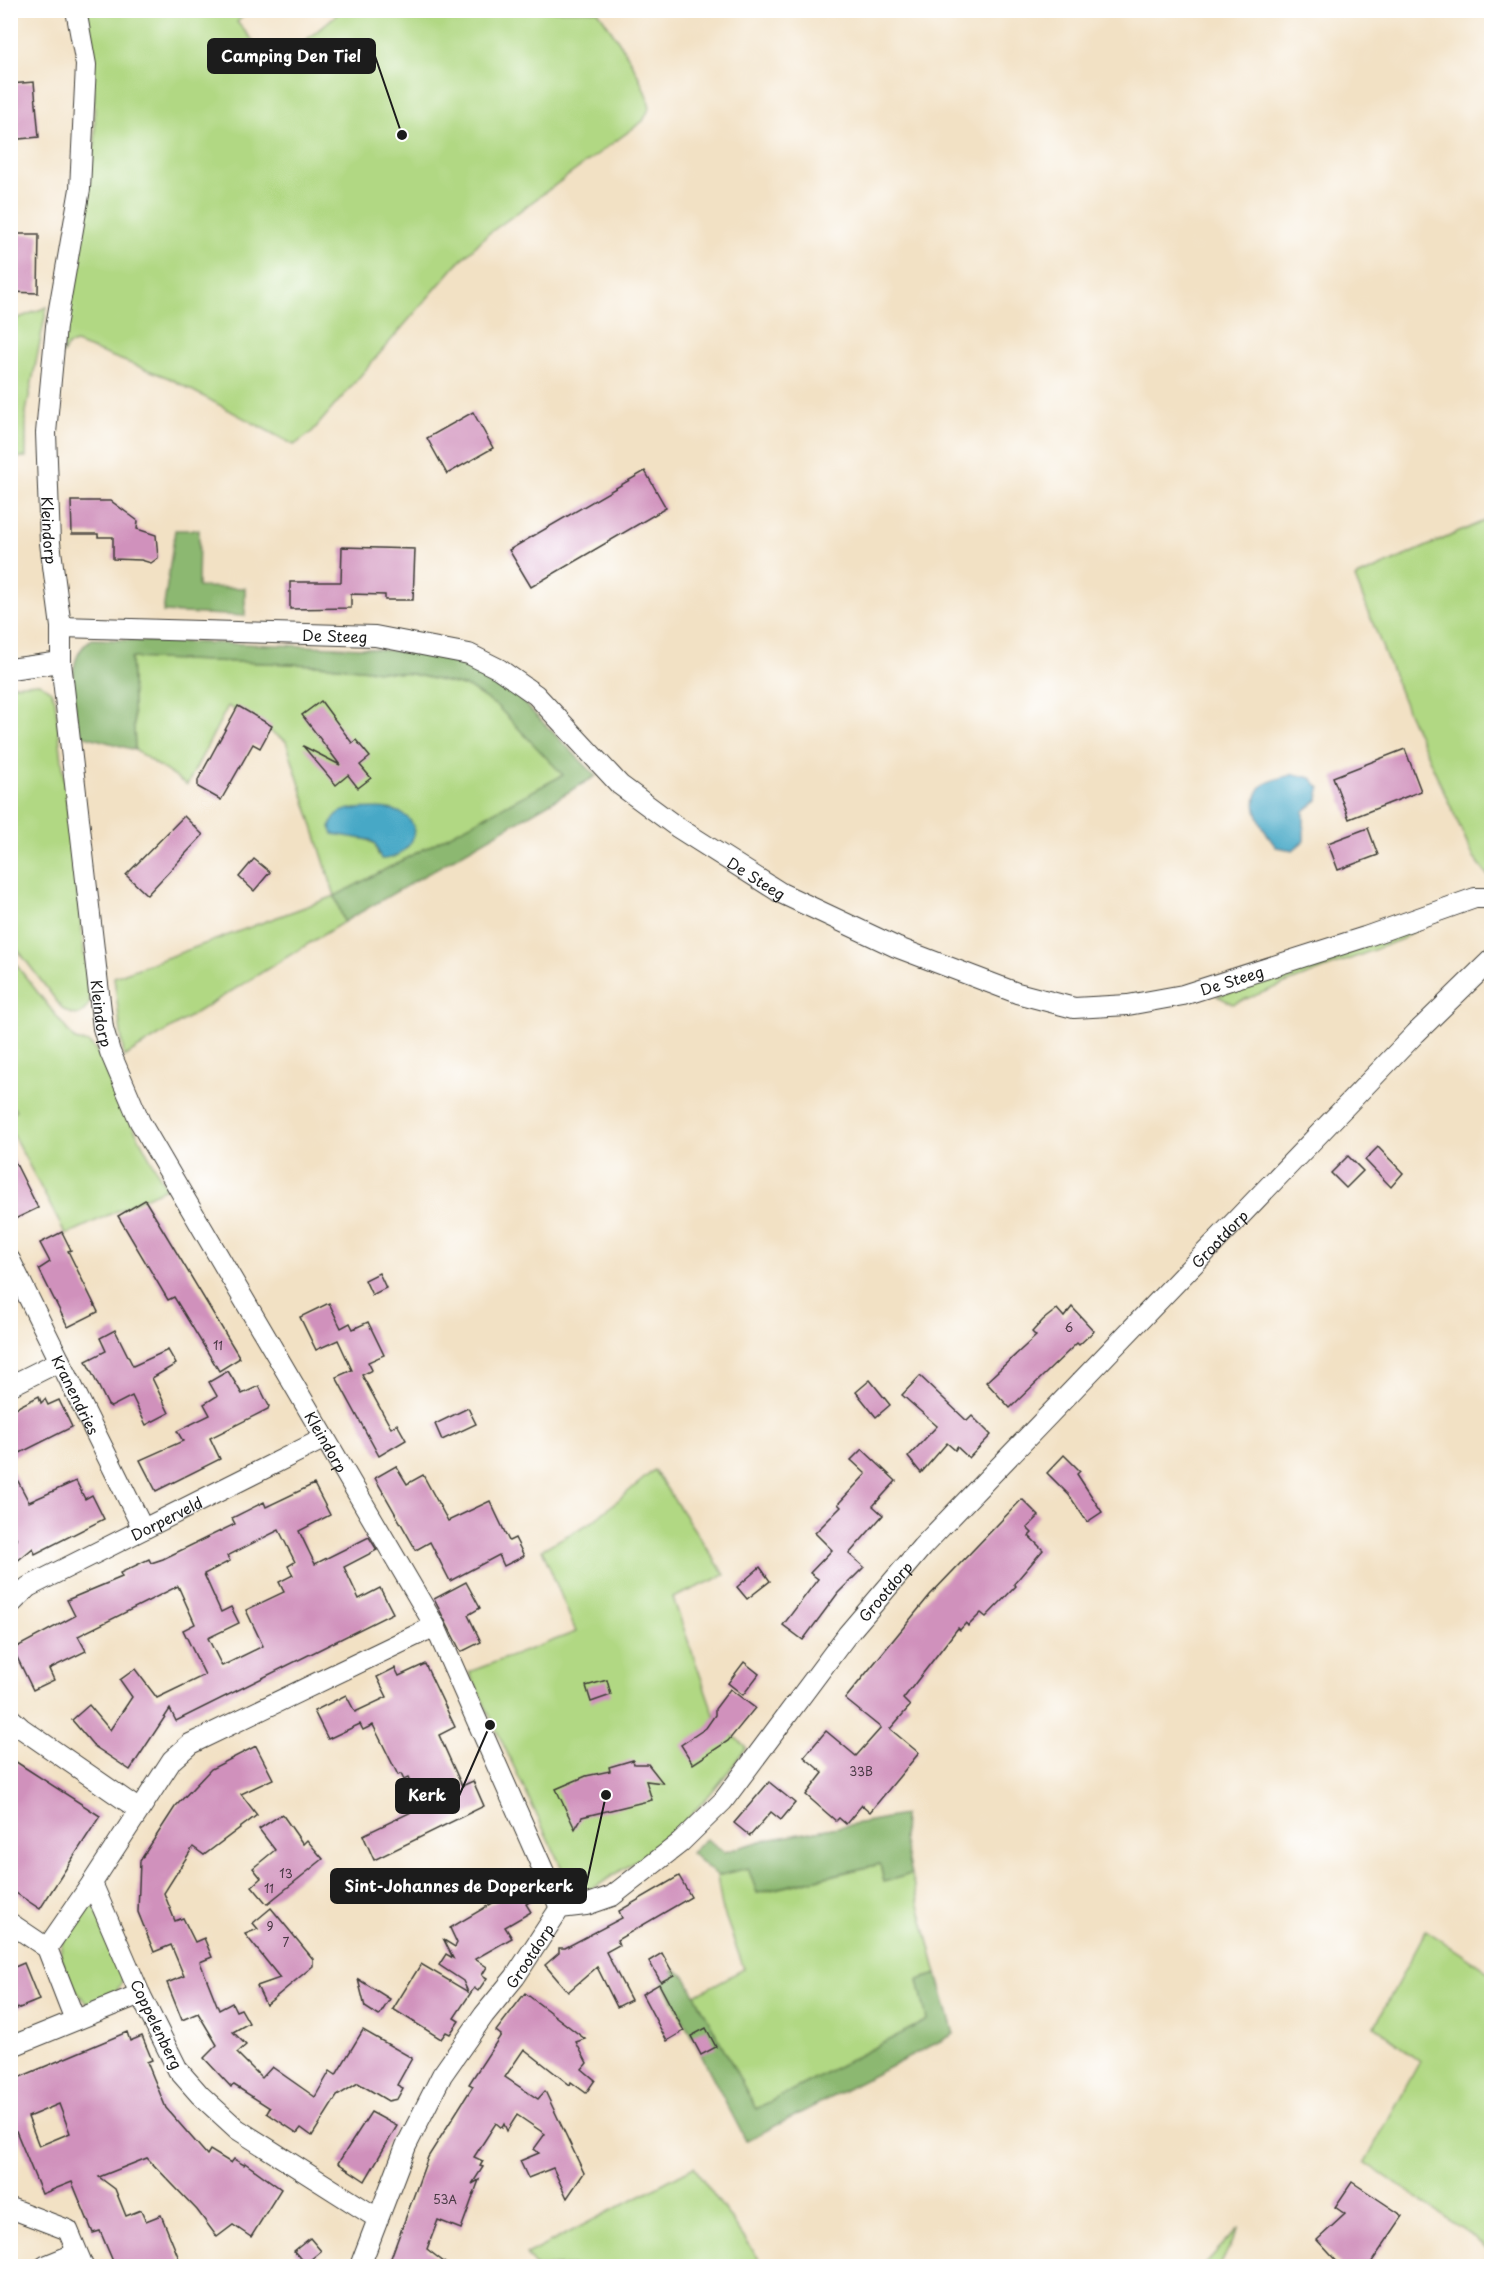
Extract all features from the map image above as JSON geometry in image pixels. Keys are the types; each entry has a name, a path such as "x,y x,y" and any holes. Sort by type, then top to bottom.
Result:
{"street":[{"name":"Kleindorp","path":"75,10 86,65 80,189 56,326 46,433 50,543 61,627 61,662 103,1028 110,1052 140,1122 435,1626 560,1908"},
{"name":"De Steeg","path":"61,627 375,636 469,654 500,669 536,695 620,785 677,827 781,893 896,947 1017,993 1074,1008 1128,1005 1183,995 1365,937 1475,898 1491,898"},
{"path":"10,669 61,662"},
{"name":"Grootdorp","path":"360,2266 406,2146 442,2075 484,2015 515,1977 560,1908 586,1905 612,1896 680,1843 723,1801 847,1635 922,1547 1416,1033 1491,959"},
{"name":"Kranendries","path":"10,1260 143,1529"},
{"path":"10,1386 60,1361"},
{"name":"Dorperveld","path":"10,1605 28,1587 325,1438"},
{"path":"46,1948 92,1883 172,1760 190,1744 435,1626"},
{"path":"10,1718 138,1809"},
{"name":"Coppelenberg","path":"92,1883 140,1994 178,2070 200,2096 237,2128 377,2218"},
{"path":"10,1923 46,1948 75,2020"},
{"path":"10,2047 140,1994"},
{"path":"10,2208 68,2230 80,2260 45,2266"}],"green space":[{"path":"84,11 249,11 237,22 275,66 341,11 598,11 635,69 650,107 643,121 488,234 456,265 311,433 294,445 169,378 76,343 68,345 62,355 95,143 94,89"},
{"path":"47,307 26,412 26,457 11,458 11,321"},
{"path":"1491,518 1491,875 1488,876 1474,858 1407,710 1355,578"},
{"path":"175,530 199,530 198,587 245,588 245,616 163,612"},
{"path":"92,639 366,648 442,656 478,670 506,685 596,776 344,922 335,896 563,775 498,707 468,687 412,674 318,665 131,658 135,750 78,734 74,669 83,647"},
{"path":"131,658 318,665 412,674 468,687 498,707 564,775 335,896 286,741 228,706 187,785 135,750","holes":["413,832 378,855 375,844 362,837"]},
{"path":"39,683 51,691 55,700 90,1002 84,1011 77,1015 61,1007 11,941 11,685"},
{"path":"335,896 344,922 124,1057 114,977"},
{"path":"1416,929 1402,939 1233,1004 1217,996"},
{"path":"10,957 75,1040 89,1043 100,1055 116,1095 166,1188 66,1235 11,1131 11,1116 16,1110 10,1104"},
{"path":"654,1470 725,1575 673,1598 716,1720 746,1747 718,1785 669,1835 632,1864 591,1889 585,1889 567,1879 469,1672 576,1632 542,1549 592,1522"},
{"path":"904,1815 903,1839 911,1874 884,1882 880,1864 757,1893 748,1868 717,1876 691,1853 706,1839 725,1852 761,1841"},
{"path":"880,1864 884,1882 911,1874 937,1974 918,1980 928,2020 756,2109 695,1995 744,1969 722,1907 717,1876 748,1867 758,1893"},
{"path":"91,1904 96,1908 123,1976 116,1991 91,2004 79,1995 69,1978 61,1950 62,1943 70,1929 85,1907"},
{"path":"1426,1930 1491,1974 1491,2254 1474,2237 1365,2162 1420,2061 1375,2026"},
{"path":"675,1970 685,1976 756,2109 927,2020 918,1980 937,1974 954,2034 746,2141 661,1978"},
{"path":"694,2167 764,2266 535,2266 526,2255"},
{"path":"1239,2227 1220,2266 1203,2266"}],"water":[{"path":"1294,774 1311,778 1320,788 1318,800 1304,811 1304,841 1293,850 1276,847 1258,818 1255,801 1262,786"},
{"path":"351,809 385,809 404,815 414,829 410,843 398,855 381,859 375,844 370,840 333,834 330,827 333,819 340,812"}],"building":[{"path":"34,82 39,137 10,140 10,84"},
{"path":"10,234 39,234 38,293 10,292"},
{"path":"473,412 493,448 447,474 427,438"},
{"path":"645,471 666,508 531,587 509,550"},
{"path":"71,501 111,501 138,521 137,529 156,535 158,558 151,563 141,560 113,559 113,537 98,537 98,534 72,534"},
{"path":"342,547 415,549 413,600 385,600 385,595 351,594 351,608 290,609 290,582 341,582"},
{"path":"321,701 352,743 356,740 370,757 360,765 371,778 358,788 348,775 336,785 303,746 340,765 302,715"},
{"path":"238,706 272,726 260,748 253,744 221,800 198,787 198,780"},
{"path":"1405,749 1421,791 1349,819 1333,777"},
{"path":"184,816 203,835 147,895 126,875"},
{"path":"1368,828 1378,855 1338,870 1328,843"},
{"path":"254,859 270,872 254,891 239,877"},
{"path":"1378,1147 1403,1173 1391,1187 1365,1160"},
{"path":"10,1152 38,1208 15,1219 10,1209"},
{"path":"1348,1156 1363,1171 1346,1188 1331,1173"},
{"path":"145,1200 240,1358 219,1371 174,1297 168,1300 118,1216"},
{"path":"62,1232 71,1250 68,1251 98,1312 68,1327 39,1269 50,1262 40,1243"},
{"path":"379,1273 386,1288 372,1295 365,1280"},
{"path":"329,1303 341,1328 350,1323 353,1329 368,1322 384,1355 368,1362 372,1370 362,1375 391,1428 397,1424 406,1440 379,1456 336,1377 352,1370 338,1340 316,1350 300,1317"},
{"path":"1072,1307 1094,1331 1079,1345 1077,1343 1010,1408 986,1382 1036,1336 1032,1332 1043,1320 1057,1309 1064,1317"},
{"path":"115,1330 133,1366 168,1350 176,1364 152,1378 169,1413 146,1425 132,1396 111,1407 108,1405 86,1361 106,1351 100,1338"},
{"path":"228,1371 242,1394 259,1386 269,1406 268,1409 210,1438 220,1459 156,1491 140,1460 183,1441 177,1431 210,1415 204,1404 217,1396 209,1382"},
{"path":"920,1376 967,1421 972,1416 991,1435 969,1458 957,1447 955,1450 947,1443 921,1473 908,1457 937,1426 902,1395"},
{"path":"870,1380 890,1405 876,1417 856,1392"},
{"path":"39,1396 41,1403 45,1399 48,1405 59,1400 72,1427 10,1458 10,1411"},
{"path":"468,1408 476,1424 442,1440 435,1424"},
{"path":"862,1449 896,1481 873,1506 883,1515 849,1554 864,1567 838,1593 803,1640 783,1625 818,1579 810,1573 832,1550 815,1533 841,1507 838,1504 866,1474 851,1460"},
{"path":"1064,1455 1080,1471 1077,1474 1102,1512 1087,1522 1069,1495 1047,1473"},
{"path":"10,1466 29,1502 76,1481 85,1499 92,1495 104,1519 35,1554 33,1548 10,1567 10,1545 17,1539 10,1527"},
{"path":"396,1466 407,1484 423,1475 448,1521 490,1501 509,1541 515,1538 524,1556 504,1566 499,1555 450,1581 430,1542 416,1550 375,1478"},
{"path":"314,1484 330,1515 299,1531 315,1564 369,1537 377,1550 344,1567 359,1599 380,1588 393,1613 176,1721 170,1709 130,1770 94,1746 72,1720 89,1705 110,1730 132,1697 120,1680 135,1669 157,1698 205,1675 183,1630 195,1624 178,1586 78,1636 86,1651 49,1669 54,1680 33,1690 13,1649 75,1616 67,1600 122,1577 120,1573 149,1559 151,1563 163,1559 235,1524 232,1518 264,1502 266,1507","holes":["279,1530 295,1562 288,1566 293,1575 279,1582 284,1592 246,1610 263,1646 222,1666 208,1638 239,1623 231,1607 221,1612 204,1574 230,1561 227,1556"]},
{"path":"1022,1499 1039,1516 1027,1528 1032,1533 1029,1536 1043,1550 1014,1584 1016,1586 986,1617 981,1613 968,1626 966,1623 960,1630 958,1628 903,1699 910,1706 890,1729 919,1753 870,1812 862,1805 846,1824 839,1818 836,1821 806,1795 823,1773 804,1757 826,1731 856,1756 881,1728 845,1699 930,1595"},
{"path":"760,1567 770,1581 747,1599 737,1587"},
{"path":"466,1582 480,1608 468,1615 481,1642 461,1652 434,1599"},
{"path":"744,1662 759,1674 743,1695 728,1683"},
{"path":"425,1664 455,1727 439,1735 462,1786 473,1781 484,1806 374,1860 363,1835 422,1807 408,1778 404,1780 401,1774 398,1775 373,1725 363,1730 360,1724 328,1739 314,1711 346,1695 355,1712 387,1697 377,1677 395,1668 399,1676"},
{"path":"607,1680 611,1695 591,1702 586,1686"},
{"path":"730,1689 755,1708 728,1741 693,1764 681,1745 706,1728 715,1715 715,1709"},
{"path":"256,1746 273,1779 241,1794 257,1815 204,1855 193,1847 164,1893 175,1921 183,1918 195,1942 204,1938 212,1957 200,1962 219,2010 232,2003 236,2011 241,2009 249,2023 233,2032 246,2045 237,2053 262,2078 272,2067 315,2097 330,2071 336,2075 363,2030 412,2058 397,2085 403,2088 397,2099 388,2101 358,2083 337,2096 312,2136 301,2128 297,2133 267,2113 270,2108 234,2085 231,2087 204,2058 217,2045 198,2013 182,2020 167,1983 184,1976 171,1945 154,1952 138,1912 140,1861 175,1807 211,1769"},
{"path":"10,1758 100,1816 40,1909 10,1889"},
{"path":"633,1760 634,1764 648,1764 663,1783 646,1781 652,1800 582,1817 575,1829 556,1789 586,1776 610,1771 609,1767"},
{"path":"769,1782 795,1803 781,1820 771,1812 750,1836 734,1823"},
{"path":"282,1814 303,1844 307,1840 323,1859 267,1904 252,1886 261,1878 253,1868 275,1850 259,1829"},
{"path":"679,1876 691,1897 617,1940 619,1945 606,1952 631,2000 617,2007 597,1967 568,1992 545,1965 559,1953 559,1948 565,1948 622,1918 619,1911"},
{"path":"525,1884 534,1899 526,1904 531,1912 505,1927 512,1938 475,1959 487,1967 482,1975 487,1978 478,1991 474,1988 454,2018 459,2021 450,2034 446,2032 441,2039 393,2009 421,1964 468,1992 463,1981 439,1965 446,1954 453,1958 444,1940 455,1947 457,1943 450,1928"},
{"path":"271,1908 313,1959 313,1966 266,2005 257,1986 280,1978 245,1934 258,1929 253,1923"},
{"path":"662,1953 674,1975 661,1982 649,1961"},
{"path":"24,1963 39,2000 17,2009 10,1994 10,1969"},
{"path":"358,1979 390,1999 379,2016 365,2007"},
{"path":"659,1984 684,2031 667,2041 642,1994"},
{"path":"525,1993 585,2039 576,2042 587,2063 582,2069 595,2080 586,2093 571,2082 570,2085 524,2049 505,2077 538,2099 545,2091 584,2173 567,2198 553,2168 528,2178 520,2161 539,2153 534,2149 545,2134 517,2115 507,2131 504,2124 502,2128 496,2123 474,2157 483,2161 480,2166 483,2167 472,2184 479,2180 461,2229 438,2220 427,2249 449,2266 388,2266 428,2157 473,2086 469,2084 501,2035 496,2031"},
{"path":"706,2028 716,2047 701,2055 691,2036"},
{"path":"127,2032 130,2041 142,2036 152,2060 147,2062 166,2108 207,2155 210,2150 231,2163 234,2159 244,2165 245,2163 281,2189 251,2237 233,2225 217,2237 197,2210 147,2158 99,2177 115,2189 126,2216 141,2210 146,2221 161,2215 182,2266 115,2266 100,2231 93,2233 72,2182 42,2194 16,2131 10,2133 10,2076 13,2080","holes":["59,2104 70,2133 39,2146 28,2117"]},
{"path":"371,2112 397,2126 365,2181 338,2163"},
{"path":"1352,2182 1403,2216 1369,2266 1341,2266 1317,2240 1345,2214 1335,2207"},
{"path":"310,2238 321,2251 305,2264 294,2251"}],"place":[{"name":"Camping Den Tiel","path":"402,135"},
{"name":"Kerk","path":"490,1725"},
{"name":"Sint-Johannes de Doperkerk","path":"606,1795"}]}
